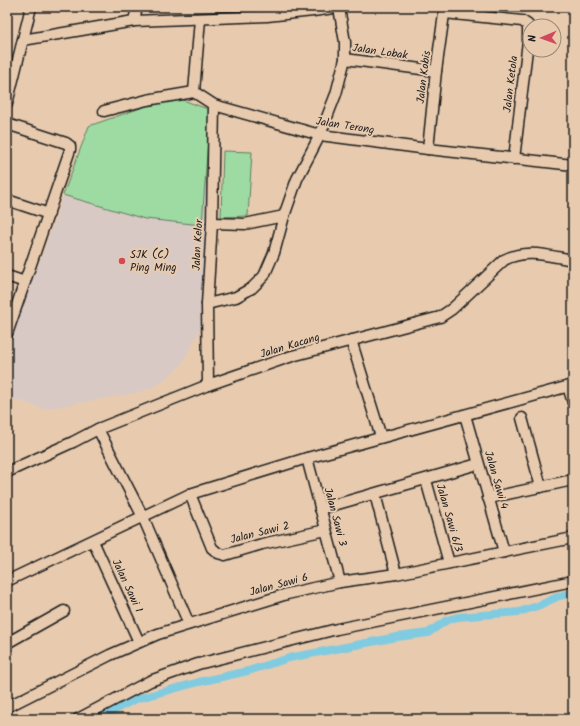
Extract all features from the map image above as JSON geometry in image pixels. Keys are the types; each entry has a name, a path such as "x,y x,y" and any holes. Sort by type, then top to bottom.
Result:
{"street":[{"path":"7,104 31,7"},
{"path":"134,21 137,7"},
{"path":"23,40 134,21 267,16 340,7 345,42 345,59 336,94 320,135 297,179 284,216 274,253 264,276 252,288 236,297 207,304"},
{"name":"Jalan Kobis","path":"428,149 436,71 445,10"},
{"name":"Jalan Ketola","path":"445,10 522,21 528,25 528,41 514,159"},
{"path":"104,110 147,100 194,92 200,18"},
{"name":"Jalan Lobak","path":"345,59 436,71"},
{"name":"Jalan Terong","path":"194,92 214,105 320,135 573,166"},
{"name":"Jalan Kelor","path":"208,385 207,304 212,223 214,105"},
{"path":"7,124 66,143 70,146 49,214 7,334"},
{"path":"7,200 49,214"},
{"path":"212,223 245,224 284,216"},
{"name":"Jalan Kacang","path":"7,472 74,442 98,429 208,385 292,356 440,317 452,309 504,260 516,254 533,253 573,260"},
{"path":"7,276 25,282"},
{"path":"351,340 381,437"},
{"path":"7,581 190,494 381,437 571,386 573,403"},
{"name":"Jalan Sawi 4","path":"465,415 504,552"},
{"path":"522,418 541,487"},
{"path":"98,429 143,517 189,624"},
{"name":"Jalan Sawi 3","path":"307,458 340,582"},
{"path":"320,509 478,464"},
{"name":"Jalan Sawi 6/3","path":"426,480 449,563"},
{"path":"488,498 573,480"},
{"name":"Jalan Sawi 2","path":"190,494 212,548 218,553 225,555 262,544 326,530"},
{"path":"375,494 396,574"},
{"name":"Jalan Sawi 6","path":"7,707 139,642 189,624 287,594 340,582 396,574 573,538"},
{"name":"Jalan Sawi 1","path":"93,541 139,642"},
{"path":"78,719 150,681 198,664 337,629 573,580"},
{"path":"7,643 64,611"}],"shaded area":[{"name":"SJK (C) Ping Ming","path":"183,100 212,111 202,326 182,364 161,383 141,392 45,409 10,398 12,337 89,126"}],"green space":[{"path":"183,100 210,110 202,225 145,219 63,195 89,126 155,103"},
{"path":"223,151 252,152 248,216 221,217"}],"waterway":[{"path":"100,719 136,699 199,682 248,671 289,658 397,637 428,633 447,620 458,617 519,612 540,605 559,596 573,593"}],"place":[{"name":"SJK (C) Ping Ming","path":"122,261"}]}
